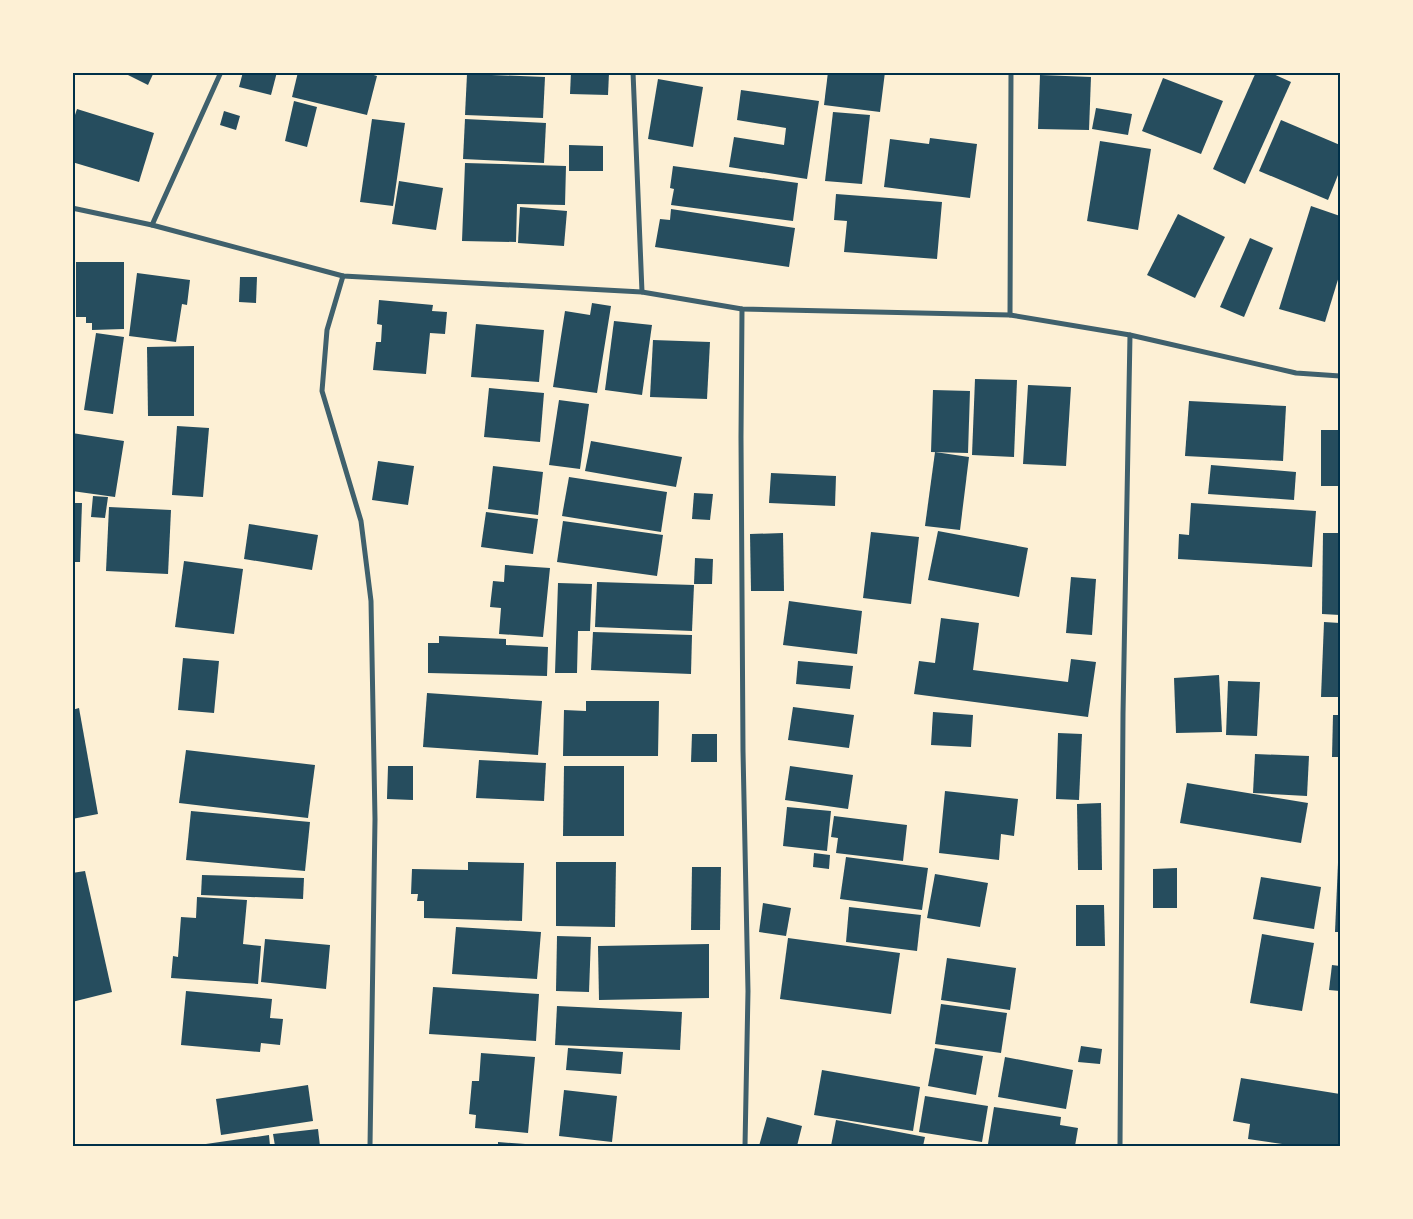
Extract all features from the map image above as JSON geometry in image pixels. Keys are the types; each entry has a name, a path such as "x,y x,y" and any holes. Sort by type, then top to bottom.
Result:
{"street":[{"path":"152,225 221,72"},
{"path":"633,72 642,292"},
{"path":"1010,316 1011,72"},
{"path":"72,208 152,225 343,276 642,292 742,309 1010,316 1130,335 1296,373 1340,376"},
{"path":"343,276 327,330 322,391 361,522 371,601 375,819 370,1146"},
{"path":"742,309 743,742 748,992 745,1146"},
{"path":"1120,1146 1123,723 1130,335"}],"building":[{"path":"122,72 154,72 148,85"},
{"path":"243,72 277,72 271,95 239,87"},
{"path":"298,72 364,72 377,76 367,115 292,97"},
{"path":"571,72 609,73 608,95 570,94"},
{"path":"828,72 885,72 880,112 824,105"},
{"path":"1256,72 1269,72 1291,82 1245,184 1213,169"},
{"path":"467,74 545,77 543,118 465,115"},
{"path":"1040,75 1091,77 1089,130 1038,129"},
{"path":"1163,78 1223,101 1201,154 1142,131"},
{"path":"658,79 703,87 693,147 648,139"},
{"path":"741,90 819,101 807,179 729,167 734,137 784,145 786,128 737,120"},
{"path":"294,101 317,107 307,147 285,141"},
{"path":"1096,108 1132,114 1128,135 1092,129"},
{"path":"77,109 154,133 139,182 72,162 72,124"},
{"path":"224,111 240,116 236,130 220,125"},
{"path":"833,112 870,115 862,184 825,181"},
{"path":"372,119 405,123 393,206 360,202"},
{"path":"465,119 546,123 544,163 463,159"},
{"path":"1281,120 1340,145 1340,170 1328,200 1259,171"},
{"path":"930,138 977,144 970,198 884,187 890,139 929,144"},
{"path":"1100,141 1151,149 1138,230 1087,221"},
{"path":"569,145 603,146 603,171 569,171"},
{"path":"465,163 566,166 565,205 517,204 516,242 462,241"},
{"path":"673,166 798,183 793,221 671,205 674,189 670,188"},
{"path":"399,181 443,188 436,230 392,224"},
{"path":"836,194 942,202 937,259 844,252 847,221 834,220"},
{"path":"1311,206 1340,216 1340,273 1325,322 1279,309"},
{"path":"520,207 567,211 564,246 518,243"},
{"path":"671,209 795,228 789,267 655,247 660,219 670,220"},
{"path":"1178,214 1225,237 1195,298 1147,275"},
{"path":"1250,238 1273,248 1244,317 1220,307"},
{"path":"76,262 124,262 124,329 92,330 92,323 86,323 86,317 76,317"},
{"path":"137,273 190,280 187,305 182,304 176,342 129,336"},
{"path":"240,277 257,277 256,303 239,302"},
{"path":"379,300 433,305 432,311 447,312 445,334 430,333 426,374 373,370 376,342 381,342 382,325 377,324"},
{"path":"592,303 611,306 597,393 553,387 565,311 590,315"},
{"path":"614,321 652,325 642,395 605,390"},
{"path":"476,324 544,330 539,382 471,377"},
{"path":"96,333 124,337 113,414 84,410"},
{"path":"653,340 710,342 707,399 650,397"},
{"path":"194,346 194,416 148,416 147,347"},
{"path":"975,379 1017,380 1014,457 972,455"},
{"path":"1028,385 1071,387 1066,466 1023,464"},
{"path":"489,388 544,393 540,442 484,437"},
{"path":"933,390 970,391 968,453 931,452"},
{"path":"559,400 589,404 580,469 549,465"},
{"path":"1189,401 1286,406 1283,461 1185,456"},
{"path":"177,426 209,428 203,497 172,495"},
{"path":"1321,430 1340,430 1340,486 1321,486"},
{"path":"72,433 124,441 115,497 72,491"},
{"path":"591,441 682,457 676,487 585,471"},
{"path":"935,452 969,457 960,530 925,526"},
{"path":"378,461 414,466 408,505 372,500"},
{"path":"1211,465 1296,472 1294,500 1208,494"},
{"path":"493,466 543,472 538,515 488,509"},
{"path":"771,473 836,476 835,506 769,503"},
{"path":"569,477 667,492 661,532 562,516"},
{"path":"694,493 713,494 710,520 692,519"},
{"path":"93,496 108,497 105,518 91,517"},
{"path":"72,503 82,503 80,562 72,562"},
{"path":"1191,503 1316,511 1312,567 1178,559 1179,534 1189,535"},
{"path":"109,507 171,510 168,574 106,571"},
{"path":"486,512 538,519 533,554 481,547"},
{"path":"563,521 663,535 657,576 557,562"},
{"path":"249,524 318,535 312,570 244,559"},
{"path":"938,531 1028,548 1019,597 928,580"},
{"path":"871,532 919,537 911,604 863,598"},
{"path":"783,533 784,591 751,591 750,534"},
{"path":"1323,533 1340,533 1340,615 1322,614"},
{"path":"695,558 713,559 712,584 694,584"},
{"path":"184,561 243,569 234,634 175,627"},
{"path":"505,565 550,568 543,637 499,634 501,608 490,607 493,581 504,582"},
{"path":"1071,577 1096,579 1092,635 1066,633"},
{"path":"597,582 694,585 692,631 595,627"},
{"path":"558,583 592,584 590,631 578,631 577,673 555,673"},
{"path":"789,601 862,611 857,654 783,645"},
{"path":"941,618 979,623 973,670 1068,682 1071,659 1096,662 1088,717 914,694 919,661 935,663"},
{"path":"1324,622 1340,623 1340,697 1321,697"},
{"path":"593,632 692,635 691,674 591,670"},
{"path":"439,636 506,639 506,645 548,647 547,676 428,673 428,643 439,643"},
{"path":"183,658 219,661 214,713 178,710"},
{"path":"798,661 853,666 850,689 796,684"},
{"path":"1219,675 1222,732 1176,733 1174,678"},
{"path":"1228,681 1260,682 1257,736 1226,735"},
{"path":"427,693 542,701 538,755 423,747"},
{"path":"586,701 659,701 658,756 563,756 564,710 586,711"},
{"path":"793,707 854,715 849,748 788,740"},
{"path":"79,708 98,814 72,819 72,710"},
{"path":"933,712 973,715 971,747 931,745"},
{"path":"1333,715 1340,715 1340,757 1332,757"},
{"path":"1058,733 1082,734 1079,800 1056,799"},
{"path":"692,734 717,734 717,762 691,762"},
{"path":"186,750 315,765 308,818 179,803"},
{"path":"1255,754 1309,756 1307,796 1253,793"},
{"path":"479,760 546,763 544,801 476,798"},
{"path":"388,766 413,766 413,800 387,799"},
{"path":"564,766 624,766 624,836 563,836"},
{"path":"790,766 853,775 848,809 785,800"},
{"path":"1187,783 1308,803 1301,843 1180,823"},
{"path":"945,791 1018,799 1014,836 1001,834 999,860 939,853"},
{"path":"1101,803 1102,870 1078,870 1077,804"},
{"path":"787,807 831,811 827,851 783,846"},
{"path":"191,811 310,822 305,871 186,860"},
{"path":"1339,814 1340,859 1338,859"},
{"path":"834,816 907,825 903,861 836,853 838,838 831,837"},
{"path":"814,853 830,855 829,869 813,867"},
{"path":"846,857 928,868 922,910 840,899"},
{"path":"468,862 524,863 522,921 424,918 424,901 417,901 418,894 411,894 412,869 468,870"},
{"path":"556,862 616,862 615,927 556,926"},
{"path":"1338,863 1340,863 1340,932 1335,932"},
{"path":"692,867 721,867 720,930 691,930"},
{"path":"1177,868 1177,908 1153,908 1153,869"},
{"path":"85,871 112,992 72,1002 72,873"},
{"path":"935,874 988,883 980,927 927,918"},
{"path":"202,875 304,878 303,899 201,895"},
{"path":"1261,877 1321,887 1314,929 1253,919"},
{"path":"197,897 247,900 243,944 261,946 258,984 171,978 173,956 178,957 181,917 196,918"},
{"path":"763,903 791,908 786,936 759,932"},
{"path":"1076,905 1104,905 1105,946 1076,946"},
{"path":"849,907 921,915 917,951 846,942"},
{"path":"456,927 541,932 537,979 452,974"},
{"path":"1262,934 1314,943 1302,1011 1250,1003"},
{"path":"557,936 591,937 589,992 556,991"},
{"path":"788,938 900,953 891,1014 780,999"},
{"path":"265,939 330,945 326,989 261,982"},
{"path":"709,944 709,998 599,1000 598,946"},
{"path":"947,958 1016,968 1010,1010 941,1000"},
{"path":"1332,965 1340,966 1340,991 1329,990"},
{"path":"433,987 539,994 536,1041 429,1034"},
{"path":"186,991 272,999 270,1018 283,1019 280,1045 261,1043 260,1052 181,1045"},
{"path":"941,1004 1007,1013 1001,1053 935,1044"},
{"path":"557,1006 682,1012 680,1050 555,1045"},
{"path":"1081,1046 1102,1049 1100,1064 1078,1062"},
{"path":"568,1048 623,1052 621,1074 566,1070"},
{"path":"935,1048 983,1056 976,1095 928,1086"},
{"path":"481,1053 535,1057 528,1133 475,1128 476,1115 469,1114 472,1081 479,1081"},
{"path":"1005,1057 1073,1070 1066,1109 998,1097"},
{"path":"822,1070 920,1087 913,1131 814,1115"},
{"path":"1241,1078 1340,1094 1338,1146 1296,1146 1248,1139 1250,1124 1233,1121"},
{"path":"308,1085 313,1121 221,1135 216,1099"},
{"path":"564,1090 617,1096 612,1142 559,1136"},
{"path":"925,1096 988,1106 982,1142 919,1132"},
{"path":"994,1107 1061,1117 1060,1125 1078,1128 1075,1146 990,1146 988,1144"},
{"path":"767,1117 802,1126 797,1146 759,1146"},
{"path":"836,1120 925,1137 923,1146 831,1146"},
{"path":"318,1129 320,1146 275,1146 273,1134"},
{"path":"269,1135 270,1146 199,1146 199,1145"},
{"path":"498,1142 539,1145 539,1146 498,1146"}]}
